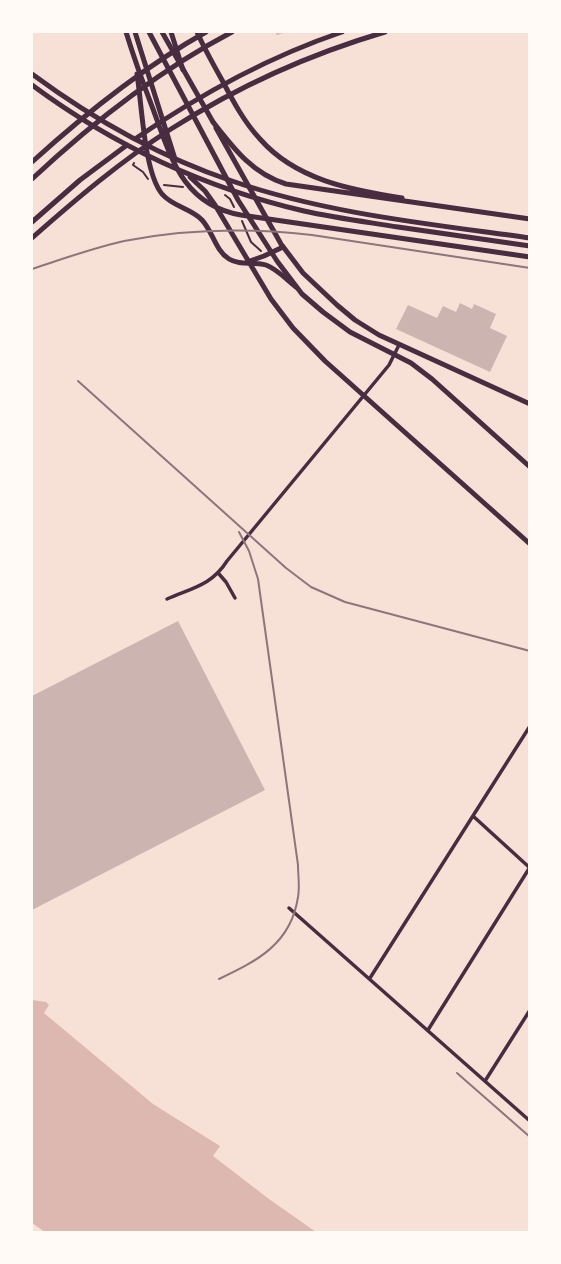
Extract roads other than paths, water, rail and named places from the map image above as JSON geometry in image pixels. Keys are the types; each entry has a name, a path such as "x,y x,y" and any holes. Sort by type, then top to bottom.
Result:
{"main road":[{"path":"135,32 182,173 205,191 271,299 293,328 325,361 530,544"},
{"path":"149,32 231,186 296,287"},
{"path":"162,32 283,247 308,279 370,330 530,404"},
{"path":"171,32 183,70"},
{"path":"197,32 243,117 264,144 284,161 319,179 345,187 453,207"},
{"path":"32,162 125,84 206,32"},
{"path":"32,179 117,105 170,68 232,32"},
{"path":"32,222 80,180 129,143 192,102 240,76 340,32"},
{"path":"32,238 88,190 181,123 246,87 323,52 385,32"},
{"path":"126,33 169,152 195,193 208,203 221,210 241,215 530,257"},
{"path":"135,61 152,174 158,187 171,202 201,219 226,257 234,262 267,265 335,322 357,336 411,362 530,467"},
{"path":"32,74 78,106 138,141 190,166 233,182 300,201 375,216 530,237"},
{"path":"32,85 69,112 152,158 182,173 260,199 304,211 530,246"},
{"path":"213,122 236,152 251,166 280,182 316,190 530,219"},
{"path":"241,263 283,247"}],"street":[{"path":"167,599 219,574 389,365 399,345"},
{"path":"219,574 235,598"},
{"path":"370,978 530,726"},
{"path":"429,1030 529,868 473,816"},
{"path":"289,908 530,1121"},
{"path":"485,1081 530,1010"}],"waterway":[{"path":"277,34 283,32"}],"railway":[{"path":"32,269 124,241 194,232 242,231 312,235 530,268"},
{"path":"78,381 286,568 311,587 345,602 530,651"},
{"path":"219,979 259,958 280,939 294,913 299,889 298,865 258,579 249,551 239,532"},
{"path":"457,1073 530,1137"}]}
